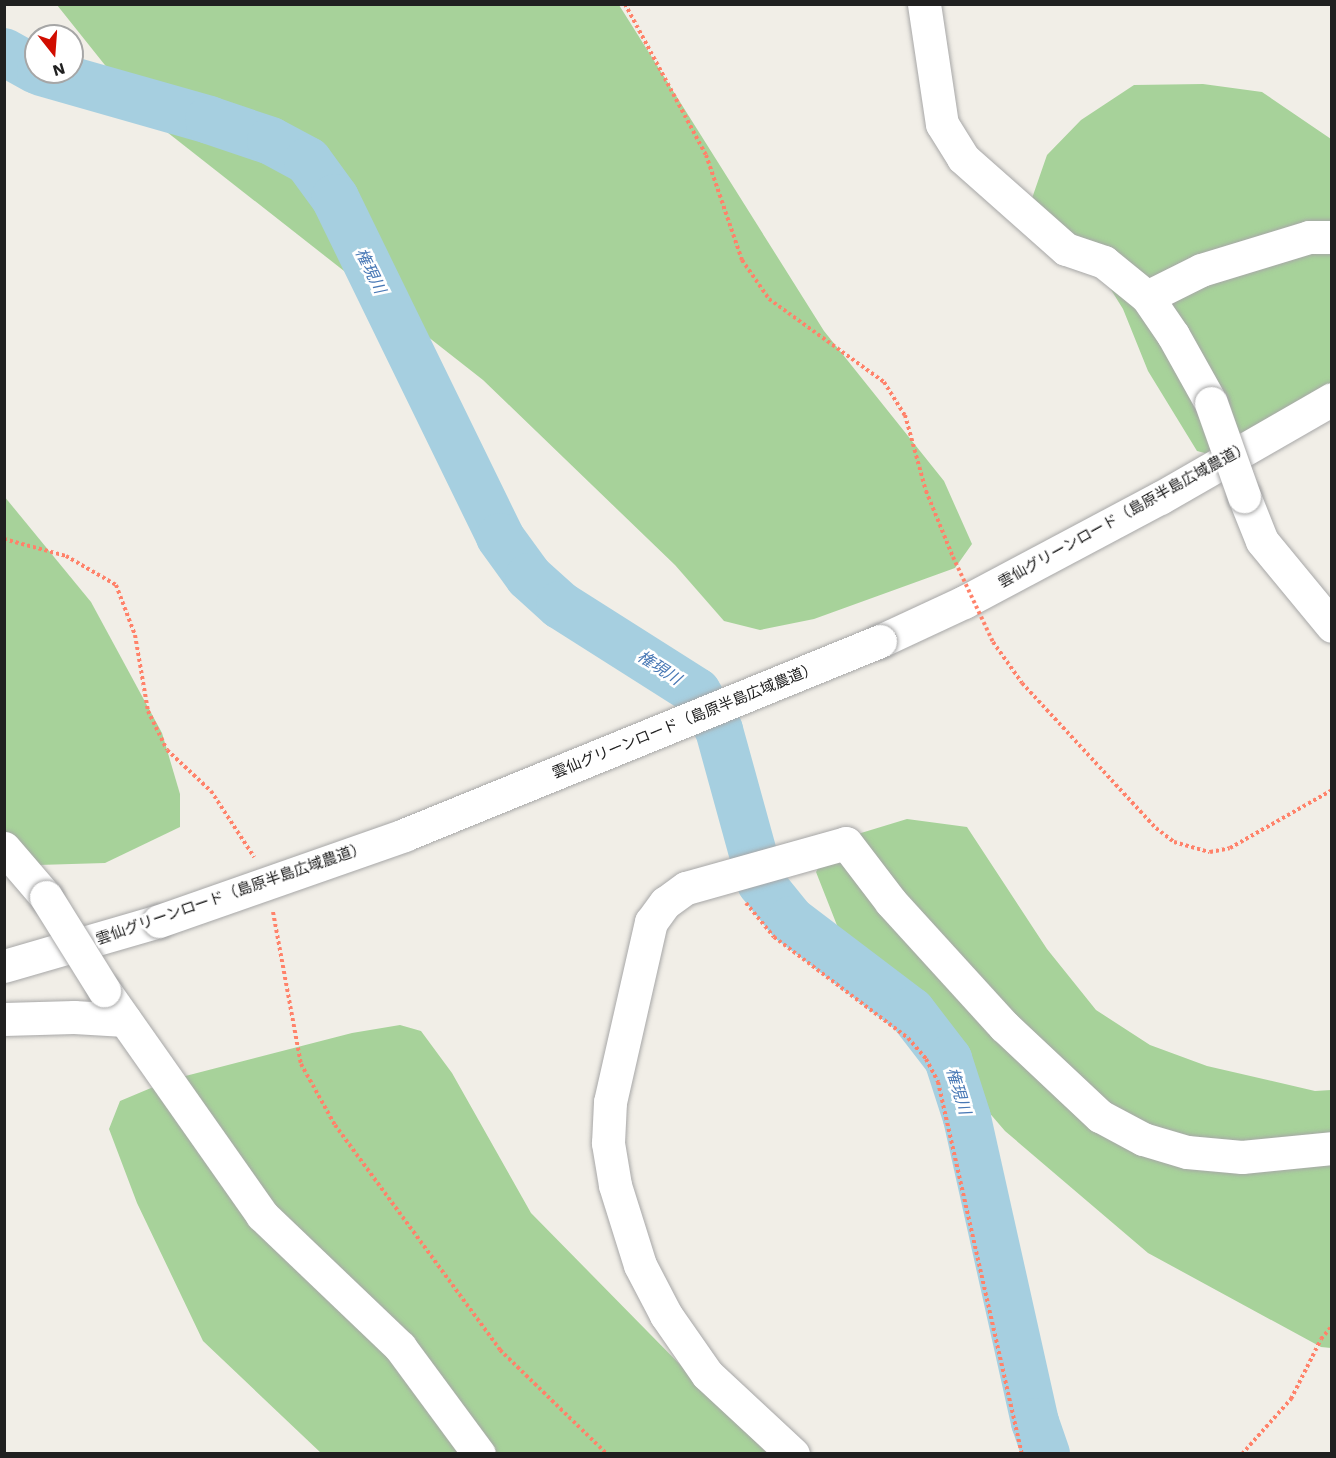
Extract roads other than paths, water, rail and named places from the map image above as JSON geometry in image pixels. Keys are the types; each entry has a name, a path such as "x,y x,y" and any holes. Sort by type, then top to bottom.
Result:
{"street":[{"path":"924,4 942,124 963,158 1066,249 1104,261 1147,297 1173,334 1211,403 1262,541 1332,626"},
{"path":"1147,297 1201,270 1309,237 1332,237"},
{"name":"雲仙グリーンロード（島原半島広域農道）","path":"4,966 159,921 404,835 880,641 964,602 1160,498 1332,399"},
{"path":"793,1454 707,1374 666,1315 640,1265 615,1185 608,1143 610,1102 651,922 665,903 686,888 846,843 891,902 1004,1026 1101,1116 1143,1139 1187,1152 1242,1157 1332,1148"},
{"path":"4,848 45,897 104,990 262,1215 400,1347 479,1454"},
{"path":"4,1019 74,1017 125,1020"}],"waterway":[{"name":"権現川","path":"4,52 24,63"},
{"name":"権現川","path":"83,84 209,120 271,141 308,161 335,198 500,537 529,577 560,605 697,692 719,730 761,883 791,920 911,1011 948,1059 967,1118 1035,1422 1046,1454"}]}
